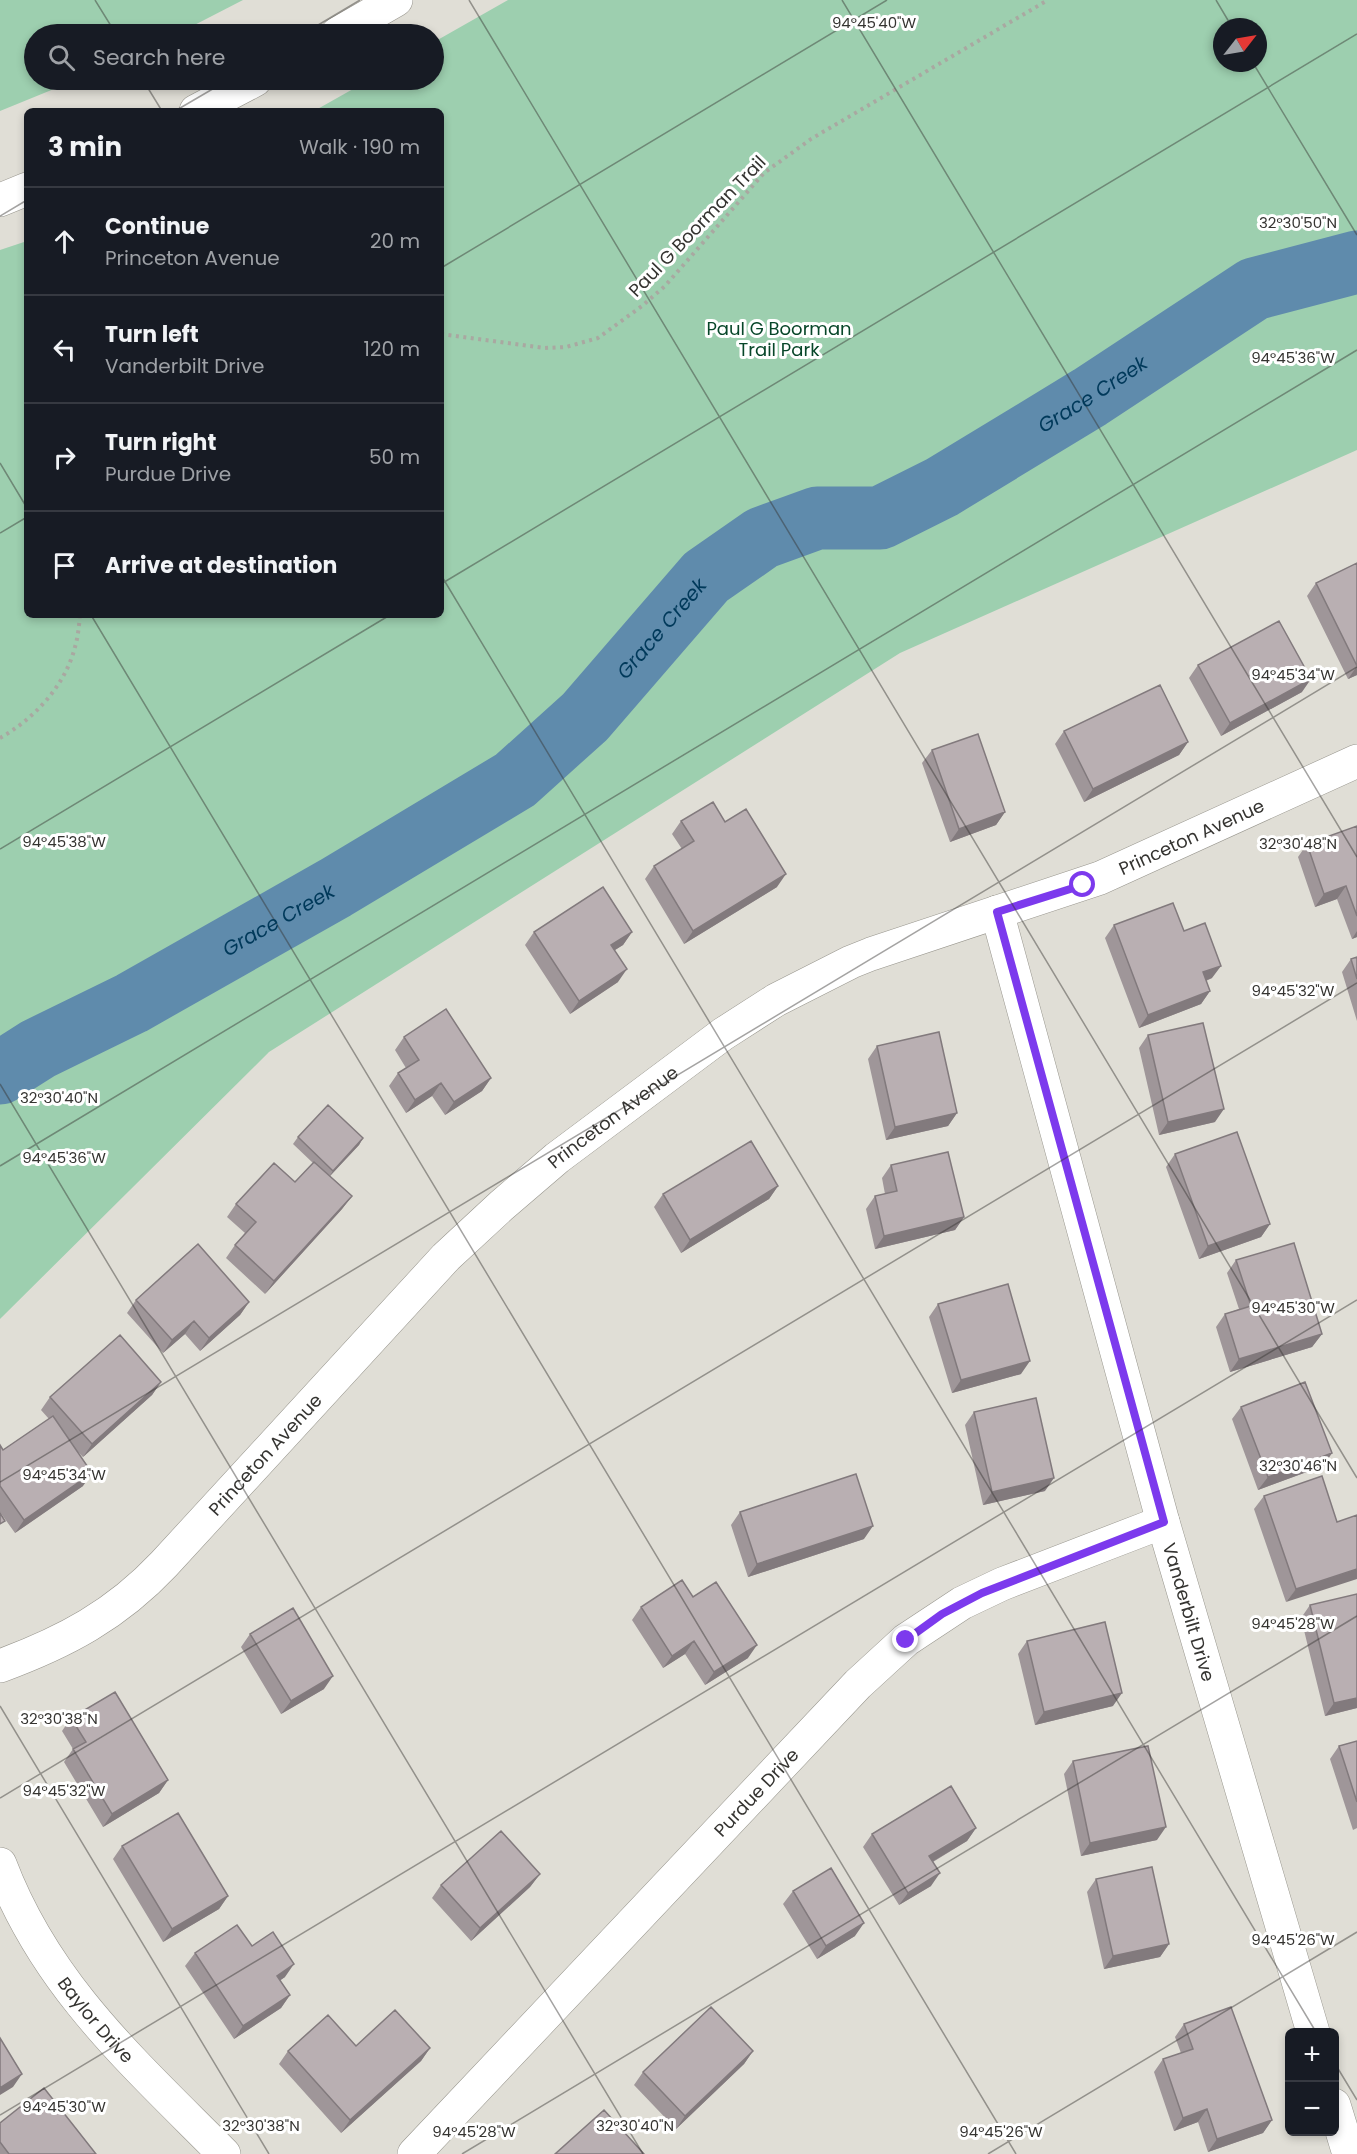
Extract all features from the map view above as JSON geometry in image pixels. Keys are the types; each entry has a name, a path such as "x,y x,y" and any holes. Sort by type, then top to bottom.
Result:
{"street":[{"path":"354,24 396,0"},
{"path":"202,108 236,90"},
{"path":"0,200 24,190"},
{"name":"Princeton Avenue","path":"0,1666 56,1644 79,1632 112,1611 145,1584 446,1257 557,1158 723,1034 776,1000 851,962 1108,875 1357,761"},
{"name":"Vanderbilt Drive","path":"997,912 1164,1522 1312,2028"},
{"name":"Purdue Drive","path":"414,2154 858,1684 889,1654 942,1614 982,1593 1164,1522"},
{"name":"Baylor Drive","path":"0,1864 29,1928 66,1986 110,2039 224,2154"},
{"path":"1339,2118 1349,2154"}],"path":[{"name":"Paul G Boorman Trail","path":"444,334 545,348 566,347 598,338 665,286 764,173 783,157 821,132 1048,0"},
{"path":"0,738 13,731 35,713 57,685 69,665 80,618"}],"green space":[{"path":"0,0 243,0 196,24 24,24 24,90 51,90 0,111"},
{"name":"Paul G Boorman Trail Park","path":"508,0 1357,0 1357,450 900,653 269,1052 0,1319 0,250 24,242 24,618 444,618 444,108 319,108 351,90 444,90 444,36"}],"building":[{"path":"1357,563 1357,666 1316,583"},
{"path":"1279,621 1311,679 1230,723 1198,665"},
{"path":"1160,685 1188,742 1093,789 1064,731"},
{"path":"978,734 1005,812 959,829 932,750"},
{"path":"713,802 725,822 746,809 786,874 693,931 654,866 694,841 681,821"},
{"path":"1357,826 1357,916 1346,886 1324,894 1307,844"},
{"path":"603,887 632,932 611,945 627,969 579,1001 534,932"},
{"path":"1173,903 1184,931 1205,923 1221,966 1203,972 1210,991 1148,1015 1114,925"},
{"path":"1357,957 1357,979 1351,959"},
{"path":"446,1009 491,1078 454,1102 441,1083 415,1100 398,1073 419,1060 404,1037"},
{"path":"1203,1023 1224,1109 1168,1122 1148,1035"},
{"path":"939,1032 957,1113 895,1127 877,1046"},
{"path":"328,1105 363,1138 333,1171 298,1137"},
{"path":"1237,1132 1270,1224 1208,1246 1175,1154"},
{"path":"751,1141 778,1186 690,1240 663,1194"},
{"path":"948,1152 964,1217 884,1236 875,1196 897,1191 891,1165"},
{"path":"314,1162 352,1196 274,1281 235,1245 256,1222 236,1204 274,1163 295,1182"},
{"path":"1294,1243 1322,1334 1239,1359 1225,1314 1251,1306 1236,1260"},
{"path":"198,1244 249,1302 209,1338 194,1321 172,1340 136,1300"},
{"path":"1008,1284 1030,1361 961,1380 938,1304"},
{"path":"120,1335 161,1382 92,1444 50,1397"},
{"path":"1305,1382 1332,1453 1268,1477 1241,1407"},
{"path":"1036,1398 1054,1478 992,1492 974,1412"},
{"path":"53,1416 92,1473 24,1520 0,1486 0,1445 3,1450"},
{"path":"856,1474 873,1526 757,1564 740,1512"},
{"path":"1322,1476 1337,1522 1357,1515 1357,1569 1296,1589 1264,1496"},
{"path":"0,1513 5,1521 0,1524"},
{"path":"682,1580 693,1597 716,1582 757,1645 714,1672 694,1641 672,1656 641,1607"},
{"path":"1357,1594 1357,1698 1334,1703 1310,1605"},
{"path":"293,1608 333,1676 291,1701 250,1634"},
{"path":"1105,1622 1122,1693 1044,1712 1027,1641"},
{"path":"115,1692 168,1780 112,1814 73,1749 86,1742 71,1718"},
{"path":"1357,1741 1357,1802 1339,1746"},
{"path":"1148,1746 1166,1827 1090,1843 1073,1761"},
{"path":"951,1786 976,1828 929,1856 940,1873 908,1893 872,1834"},
{"path":"178,1813 228,1896 172,1929 122,1846"},
{"path":"501,1831 540,1874 480,1928 441,1885"},
{"path":"1152,1867 1169,1944 1113,1956 1096,1879"},
{"path":"831,1868 864,1923 826,1946 793,1891"},
{"path":"237,1925 252,1946 273,1932 294,1964 277,1976 290,1995 243,2026 195,1953"},
{"path":"711,2007 753,2051 685,2116 643,2072"},
{"path":"1231,2007 1272,2120 1217,2139 1207,2109 1183,2118 1163,2059 1193,2049 1184,2024"},
{"path":"395,2010 430,2048 350,2120 288,2051 328,2015 356,2046"},
{"path":"0,2038 22,2074 0,2088"},
{"path":"44,2088 96,2154 9,2154 0,2142 0,2123"},
{"path":"604,2110 644,2154 555,2154"}],"waterway":[{"name":"Grace Creek","path":"0,1073 38,1049 132,1003 335,888 515,780 585,717 706,577 762,538 817,518 880,518 942,487 1090,397 1254,289 1357,262"}],"route":[{"path":"906,1640 942,1614 982,1593 1164,1522 997,912 1083,885"}]}
